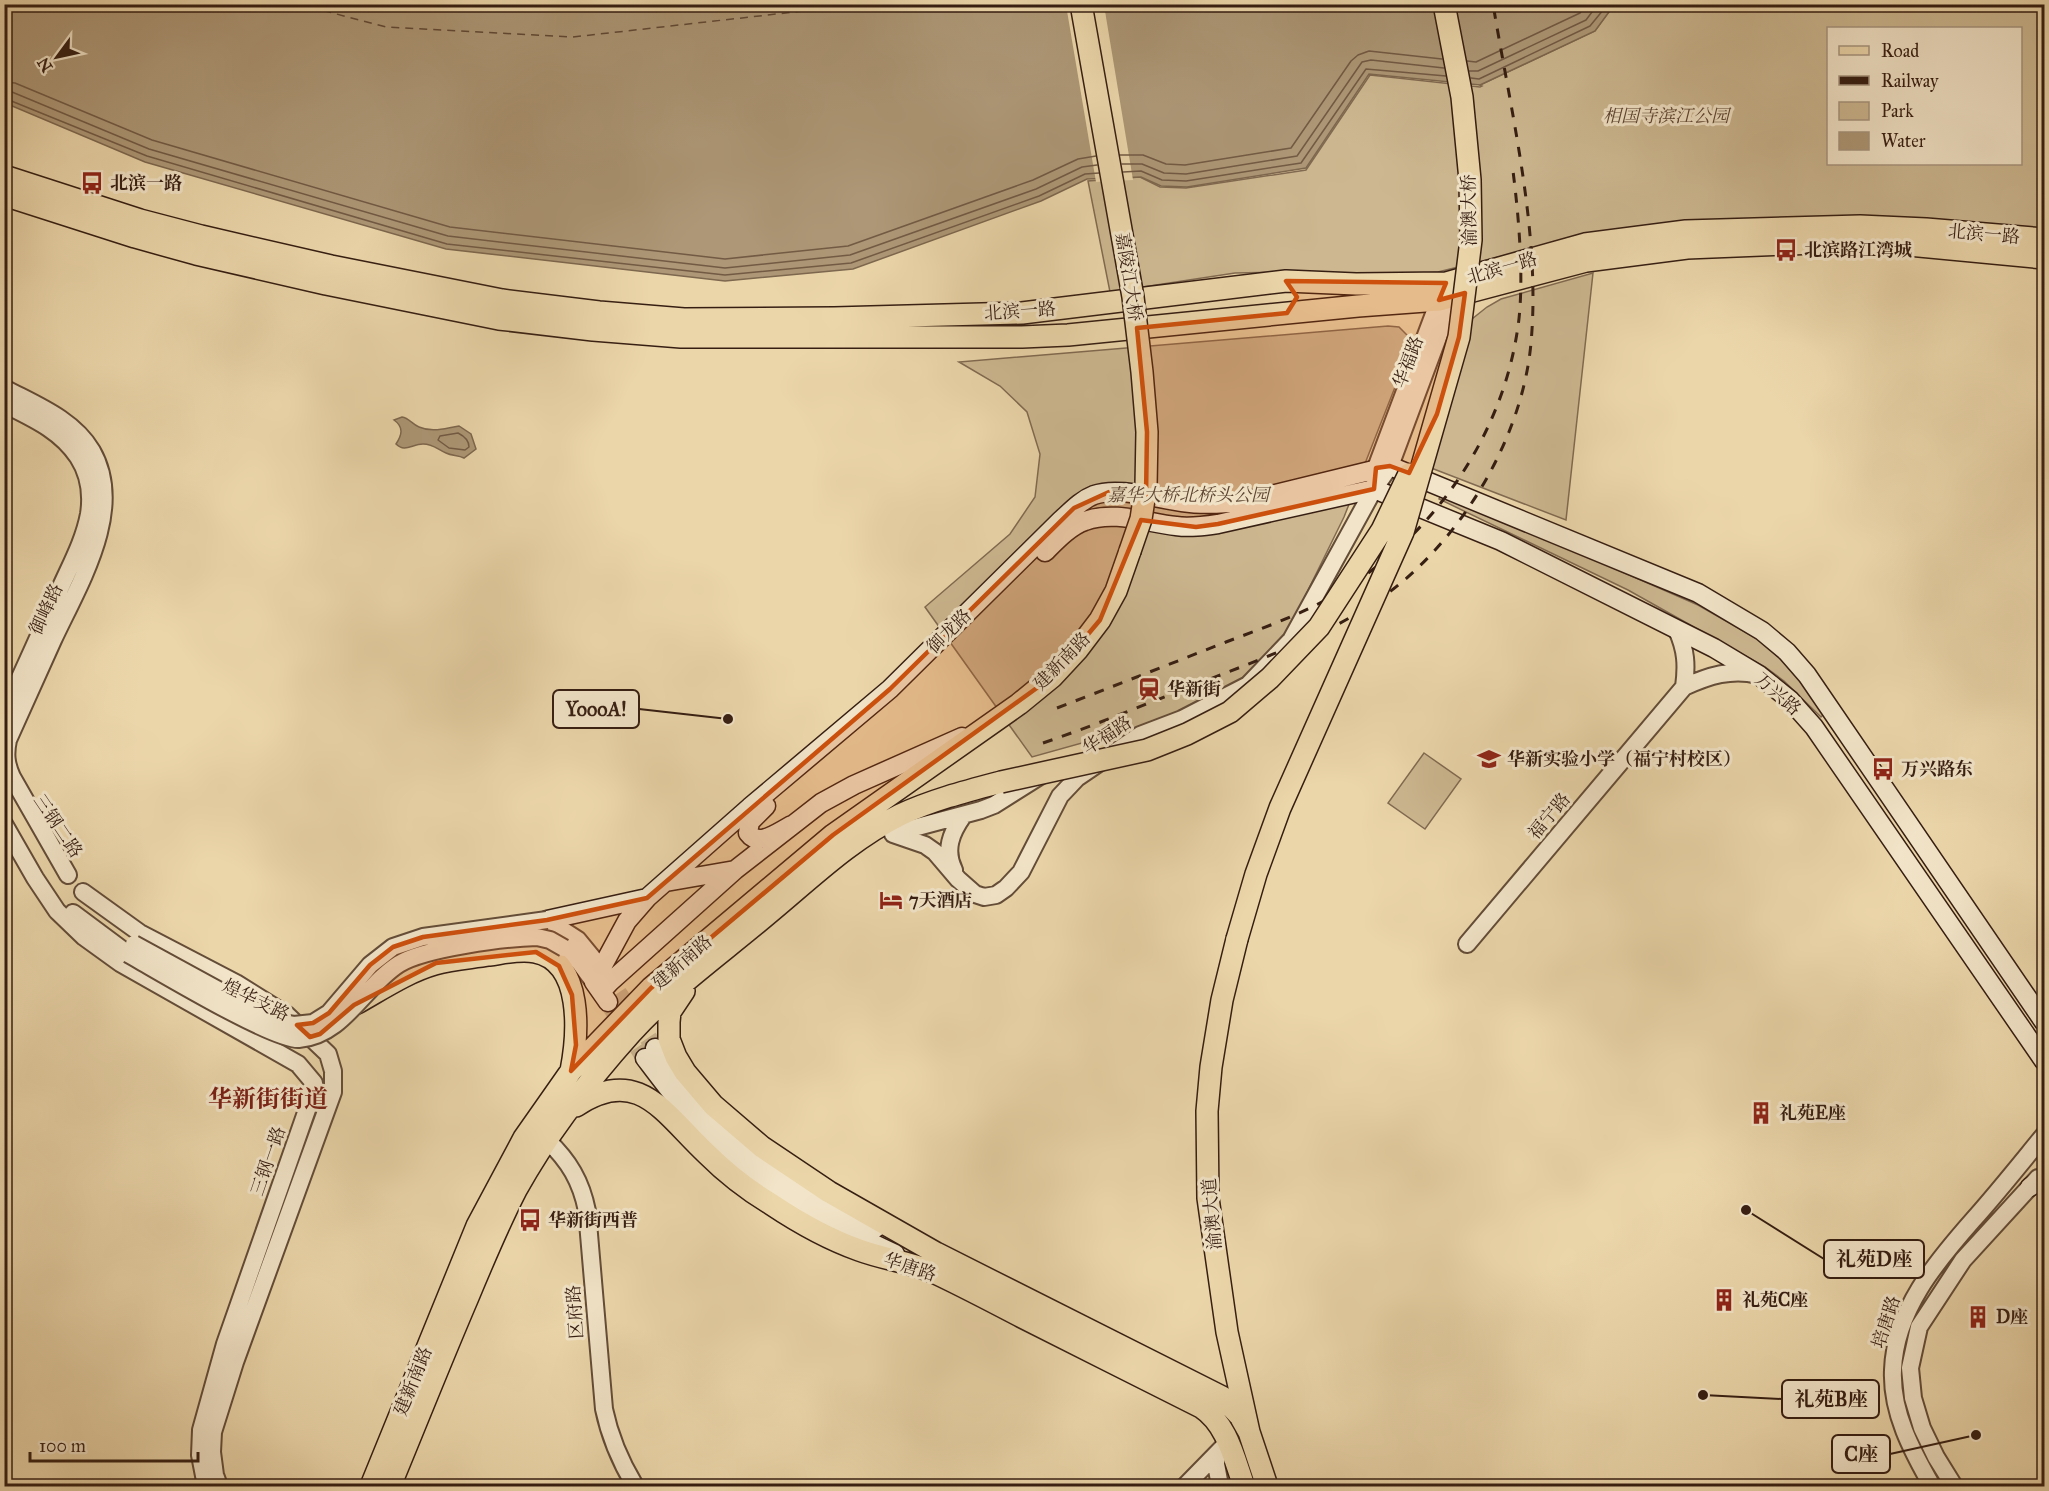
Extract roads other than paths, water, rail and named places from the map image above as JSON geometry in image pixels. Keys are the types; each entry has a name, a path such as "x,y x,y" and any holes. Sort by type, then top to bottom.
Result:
{"main road":[{"name":"嘉陵江大桥","path":"1081,4 1133,297 1142,372 1147,432 1146,486 1141,519 1130,551"},
{"name":"渝澳大桥","path":"1437,414 1460,337 1472,240 1470,180 1462,98 1444,4"},
{"name":"北滨一路","path":"8,187 331,266 502,300 599,312 684,319 1022,313 1286,281 1450,290 1585,244 1686,231 1860,226 2044,239"},
{"name":"北滨一路","path":"8,187 186,251 326,284 499,319 681,337 1022,338 1068,335 1287,313 1450,290 1586,261 1687,248 1866,241 2044,258"},
{"path":"1286,281 1295,290 1297,297 1296,305 1287,313"},
{"path":"1005,789 1048,771 1147,750 1187,734 1230,712 1270,678 1319,627 1382,530 1437,414"},
{"name":"渝澳大道","path":"1267,1486 1250,1432 1227,1332 1208,1198 1210,1067 1222,1000 1256,874 1280,808 1403,532 1437,414"},
{"name":"御龙路","path":"605,986 627,921 647,898 750,807 890,689 1060,519 1084,501 1095,495 1109,492 1217,505 1242,502 1383,467"},
{"name":"万兴路","path":"1383,467 1698,593 1762,631 1787,652 1808,675 2044,1022"},
{"name":"御龙路","path":"792,825 765,839 752,838 748,833 750,822 756,814 899,698 1056,541 1082,521 1098,516 1115,516 1196,527 1374,489"},
{"name":"万兴路","path":"1374,489 1501,541 1721,652 1759,675 1790,700 1814,727 2044,1060"},
{"name":"建新南路","path":"371,1486 477,1226 524,1138 571,1071 651,988 833,835 1019,704 1052,677 1078,649 1100,620 1116,591 1130,551"},
{"path":"605,986 735,870 821,803 854,785 986,727"},
{"name":"建新南路","path":"390,1486 494,1235 516,1190 564,1116 631,1032 696,973 843,853 897,817 923,805 1005,789"},
{"path":"666,882 735,870"},
{"path":"547,920 647,898"},
{"path":"354,1005 408,974 436,963 521,951 536,952 548,957 559,966 567,979 572,995 577,1030 571,1071"},
{"name":"华唐路","path":"696,973 670,1012 669,1039 685,1072 732,1124 791,1168 934,1263 1201,1407 1214,1419 1223,1448 1242,1483"},
{"path":"2031,1002 2044,1017"},
{"path":"650,1053 724,1133 755,1160 830,1207 934,1263"},
{"name":"华唐路","path":"564,1116 591,1097 606,1092 618,1090 642,1094 654,1101 707,1155 740,1183 770,1204 820,1233 859,1250 934,1263 1211,1391 1232,1406 1250,1432"}],"street":[{"name":"华福路","path":"893,834 925,844 975,894 984,897 996,895 1021,872 1060,796 1077,778 1140,735 1182,719 1248,685 1291,640 1374,489 1450,290"},
{"name":"御峰路","path":"4,388 62,419 78,433 92,451 100,471 104,492 101,524 93,553 6,741 8,768 68,875"},
{"name":"御峰路","path":"4,404 53,430 67,443 87,476 90,493 89,513 79,548 4,712"},
{"path":"1677,630 1686,651 1687,669 1684,687"},
{"path":"1684,687 1702,678 1722,674 1741,671 1759,675"},
{"name":"福宁路","path":"1467,944 1684,687"},
{"name":"三钢二路","path":"4,780 36,833 82,892"},
{"name":"建新南路","path":"843,853 893,834 981,810 1005,789"},
{"path":"958,879 951,865 949,847 953,830 963,816"},
{"path":"4,824 17,845"},
{"name":"煌华支路","path":"17,845 51,892 79,918 265,1029 297,1040 320,1034 340,1021 380,978 400,963 426,953 530,938 550,940 564,948 605,986"},
{"name":"三钢一路","path":"17,845 57,911 84,937 120,963 298,1064 314,1083 309,1104 225,1344 201,1430 200,1455 206,1486"},
{"name":"煌华支路","path":"82,892 131,949 275,1021 294,1025 313,1023 329,1012 370,965 393,947 423,937 547,920"},
{"name":"三钢一路","path":"82,892 140,933 236,983 287,1015 328,1054 333,1071 333,1092 235,1362 213,1432 214,1475 219,1486"},
{"path":"547,920 578,940 605,986"},
{"name":"培唐路","path":"1932,1486 1905,1435 1897,1406 1893,1372 1895,1352 1903,1321 1914,1298 1947,1248 2044,1135"},
{"name":"区府路","path":"547,1140 572,1167 584,1196 604,1409 609,1436 635,1486"},
{"name":"培唐路","path":"1954,1486 1922,1428 1914,1398 1910,1368 1919,1327 1963,1260 2037,1182 2044,1170"},
{"path":"1185,1486 1223,1448"},
{"path":"1220,1486 1217,1476 1223,1448"}],"water":[{"path":"4,5 1620,5 1611,9 1595,31 1480,85 1369,74 1306,168 1187,187 1161,186 1141,177 1087,179 1041,201 853,269 725,281 446,249 145,162 5,103"},
{"path":"402,417 429,430 459,426 471,434 476,449 464,458 426,444 399,447 396,444 401,428 394,420"}],"tunnel":[{"path":"618,993 655,1048"},
{"path":"608,1002 645,1058"}],"railway":[{"path":"1043,743 1266,657 1309,639 1351,617 1402,582 1430,555 1456,525 1479,491 1499,456 1514,419 1525,381 1531,343 1533,301 1528,216 1516,130 1493,4"},
{"path":"1057,708 1268,626 1325,601 1372,570 1403,544 1431,515 1456,482 1477,448 1495,411 1508,373 1517,333 1521,295 1519,231 1513,171"}],"place":[{"name":"北滨一路","path":"92,183"},
{"name":"北滨路江湾城","path":"1786,250"},
{"name":"华新街","path":"1149,689"},
{"name":"YoooA!","path":"728,719"},
{"name":"华新实验小学（福宁村校区）","path":"1489,759"},
{"name":"万兴路东","path":"1883,769"},
{"name":"7天酒店","path":"891,900"},
{"name":"礼苑E座","path":"1761,1113"},
{"name":"礼苑D座","path":"1746,1210"},
{"name":"华新街西普","path":"530,1220"},
{"name":"礼苑C座","path":"1724,1300"},
{"name":"D座","path":"1978,1317"},
{"name":"礼苑B座","path":"1703,1395"},
{"name":"C座","path":"1976,1435"}],"district":[{"name":"华新街街道","path":"268,1099"}],"park label":[{"name":"相国寺滨江公园","path":"1666,116"},
{"name":"嘉华大桥北桥头公园","path":"1188,495"}]}
